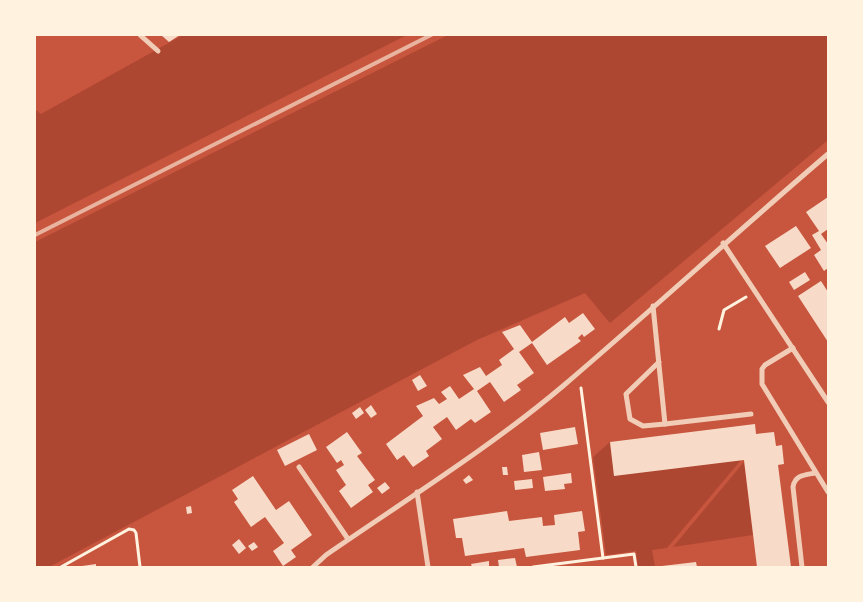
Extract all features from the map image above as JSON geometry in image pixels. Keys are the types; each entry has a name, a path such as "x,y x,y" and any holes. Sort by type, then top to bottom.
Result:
{"street":[{"path":"140,35 158,51"},
{"path":"313,567 348,540 497,436 578,372 723,243 828,154"},
{"path":"723,243 828,402"},
{"path":"653,306 665,424"},
{"path":"793,348 765,365 762,369 762,384 828,492"},
{"path":"660,362 626,394 630,419 643,426 752,414"},
{"path":"298,467 348,540"},
{"path":"802,567 793,487 794,480 797,477 815,473"},
{"path":"417,492 428,567"}],"path":[{"path":"719,329 724,310 755,292"},
{"path":"578,372 603,558"},
{"path":"61,567 128,529 134,530 136,533 140,567"},
{"path":"533,567 634,554 636,567"}],"shaded area":[{"path":"183,35 407,35 35,223 35,109 41,114"},
{"path":"448,35 828,35 828,140 610,323 585,293 477,340 49,567 35,567 35,242"},
{"path":"610,442 614,475 741,460 667,548 652,550 655,567 638,567 636,551 606,555 593,457"},
{"path":"744,462 753,535 673,547"}],"building":[{"path":"161,35 180,35 169,42"},
{"path":"828,197 828,229 821,234 828,244 828,268 824,271 814,255 821,250 812,235 819,231 806,212"},
{"path":"796,226 811,248 780,268 765,246"},
{"path":"805,272 810,280 794,290 789,282"},
{"path":"821,281 828,292 828,342 798,296"},
{"path":"583,313 595,329 584,337 582,334 578,338 581,341 547,365 532,343 519,352 534,373 517,385 521,390 504,402 490,382 477,391 491,412 475,423 471,419 456,430 447,417 433,427 442,439 426,451 429,456 413,467 404,455 397,460 386,444 423,416 416,406 434,398 439,404 447,399 441,392 450,386 459,399 474,389 463,375 480,367 486,376 502,365 499,360 514,349 502,332 520,325 532,342 565,317 569,323"},
{"path":"420,375 427,386 418,391 412,380"},
{"path":"371,405 377,414 371,418 365,410"},
{"path":"360,407 364,413 356,419 352,413"},
{"path":"755,424 756,434 774,432 776,446 782,445 784,464 778,465 791,567 757,567 744,460 614,476 610,442"},
{"path":"575,427 578,444 543,450 540,433"},
{"path":"347,432 362,453 357,456 375,480 368,485 373,492 351,508 339,491 346,485 336,470 344,465 341,460 337,463 326,447"},
{"path":"309,434 317,450 285,466 277,450"},
{"path":"539,452 542,470 524,472 522,455"},
{"path":"502,467 507,467 508,475 503,475"},
{"path":"571,473 572,483 564,484 565,489 545,491 543,477"},
{"path":"469,475 473,480 466,484 463,480"},
{"path":"253,476 276,510 289,501 312,535 291,550 296,557 283,566 273,551 284,543 265,517 251,527 234,502 238,499 232,490"},
{"path":"532,479 533,488 515,490 514,481"},
{"path":"385,482 390,488 382,494 377,488"},
{"path":"191,506 192,513 187,514 186,507"},
{"path":"507,511 509,521 542,517 543,526 555,525 554,515 582,511 585,531 578,532 580,550 526,557 524,548 465,556 462,538 456,538 453,519"},
{"path":"239,539 246,548 239,554 232,545"},
{"path":"254,542 258,547 252,551 248,546"},
{"path":"515,558 517,567 499,567 498,560"},
{"path":"489,561 489,567 472,567 471,564"},
{"path":"696,562 697,567 662,567 662,566"},
{"path":"96,564 96,567 82,567 82,566"}],"railway":[{"path":"35,235 431,35"}]}
